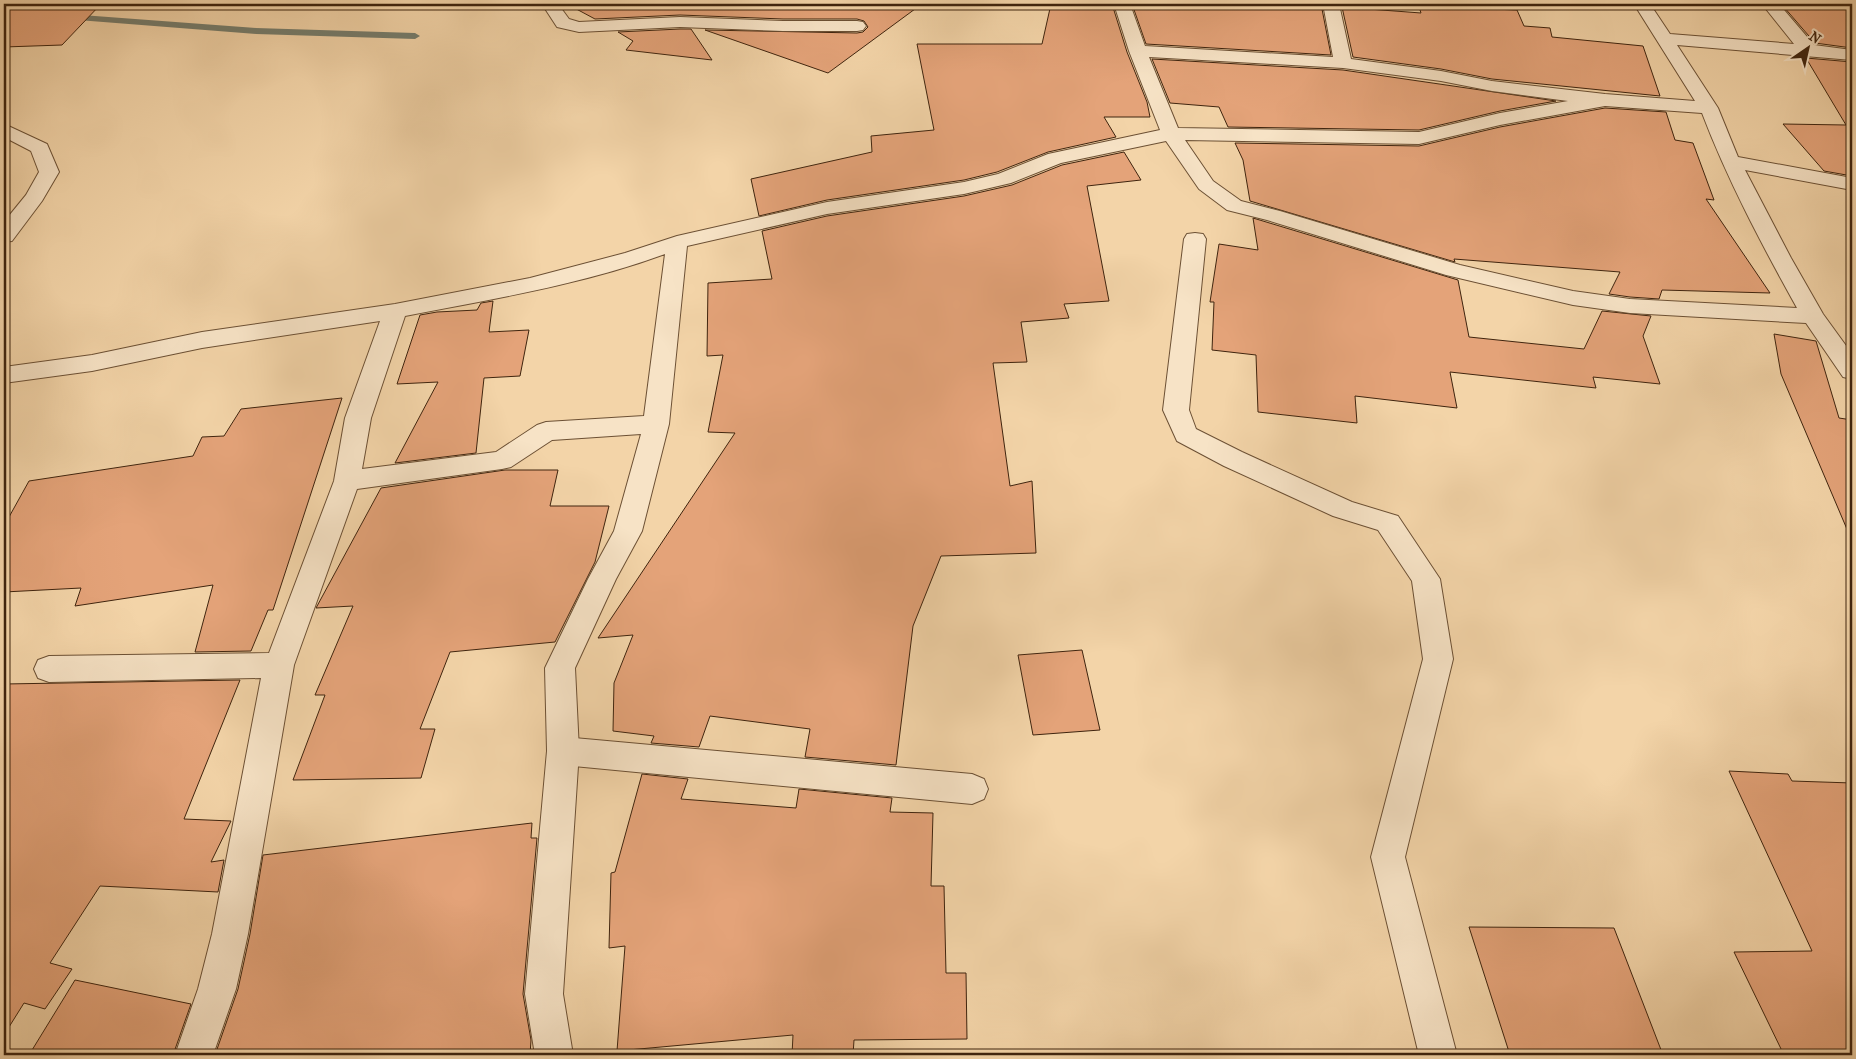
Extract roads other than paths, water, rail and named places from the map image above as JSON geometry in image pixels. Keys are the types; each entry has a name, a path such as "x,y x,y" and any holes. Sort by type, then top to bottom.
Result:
{"street":[{"path":"550,4 563,23 580,27 680,22 783,26 857,26"},
{"path":"1122,4 1138,51 1172,134 1206,185 1234,206 1273,215 1454,270 1573,298 1630,306 1813,316"},
{"path":"1330,4 1343,63"},
{"path":"1642,4 1709,108 1730,161 1780,258 1813,316 1852,371"},
{"path":"1770,4 1809,50"},
{"path":"1664,39 1852,55"},
{"path":"1138,51 1343,63 1441,76 1492,86 1605,100 1709,108"},
{"path":"4,375 92,363 202,340 395,311 531,285 633,258 677,242 827,208 964,188 1004,178 1055,158 1172,134 1419,138 1500,119 1605,100"},
{"path":"4,130 40,148 50,172 35,197 4,236"},
{"path":"1730,161 1852,184"},
{"path":"1195,239 1176,410 1186,435 1233,459 1344,509 1388,523 1426,579 1438,659 1388,856 1438,1055"},
{"path":"554,1055 544,994 563,751 560,668 602,579 628,531 656,424 677,242"},
{"path":"194,1055 216,989 230,934 279,665 347,481 358,418 374,378 395,311"},
{"path":"347,481 502,460 546,432 656,424"},
{"path":"49,669 279,665"},
{"path":"563,751 972,789"}],"waterway":[{"path":"68,17 256,31 415,36"}]}
